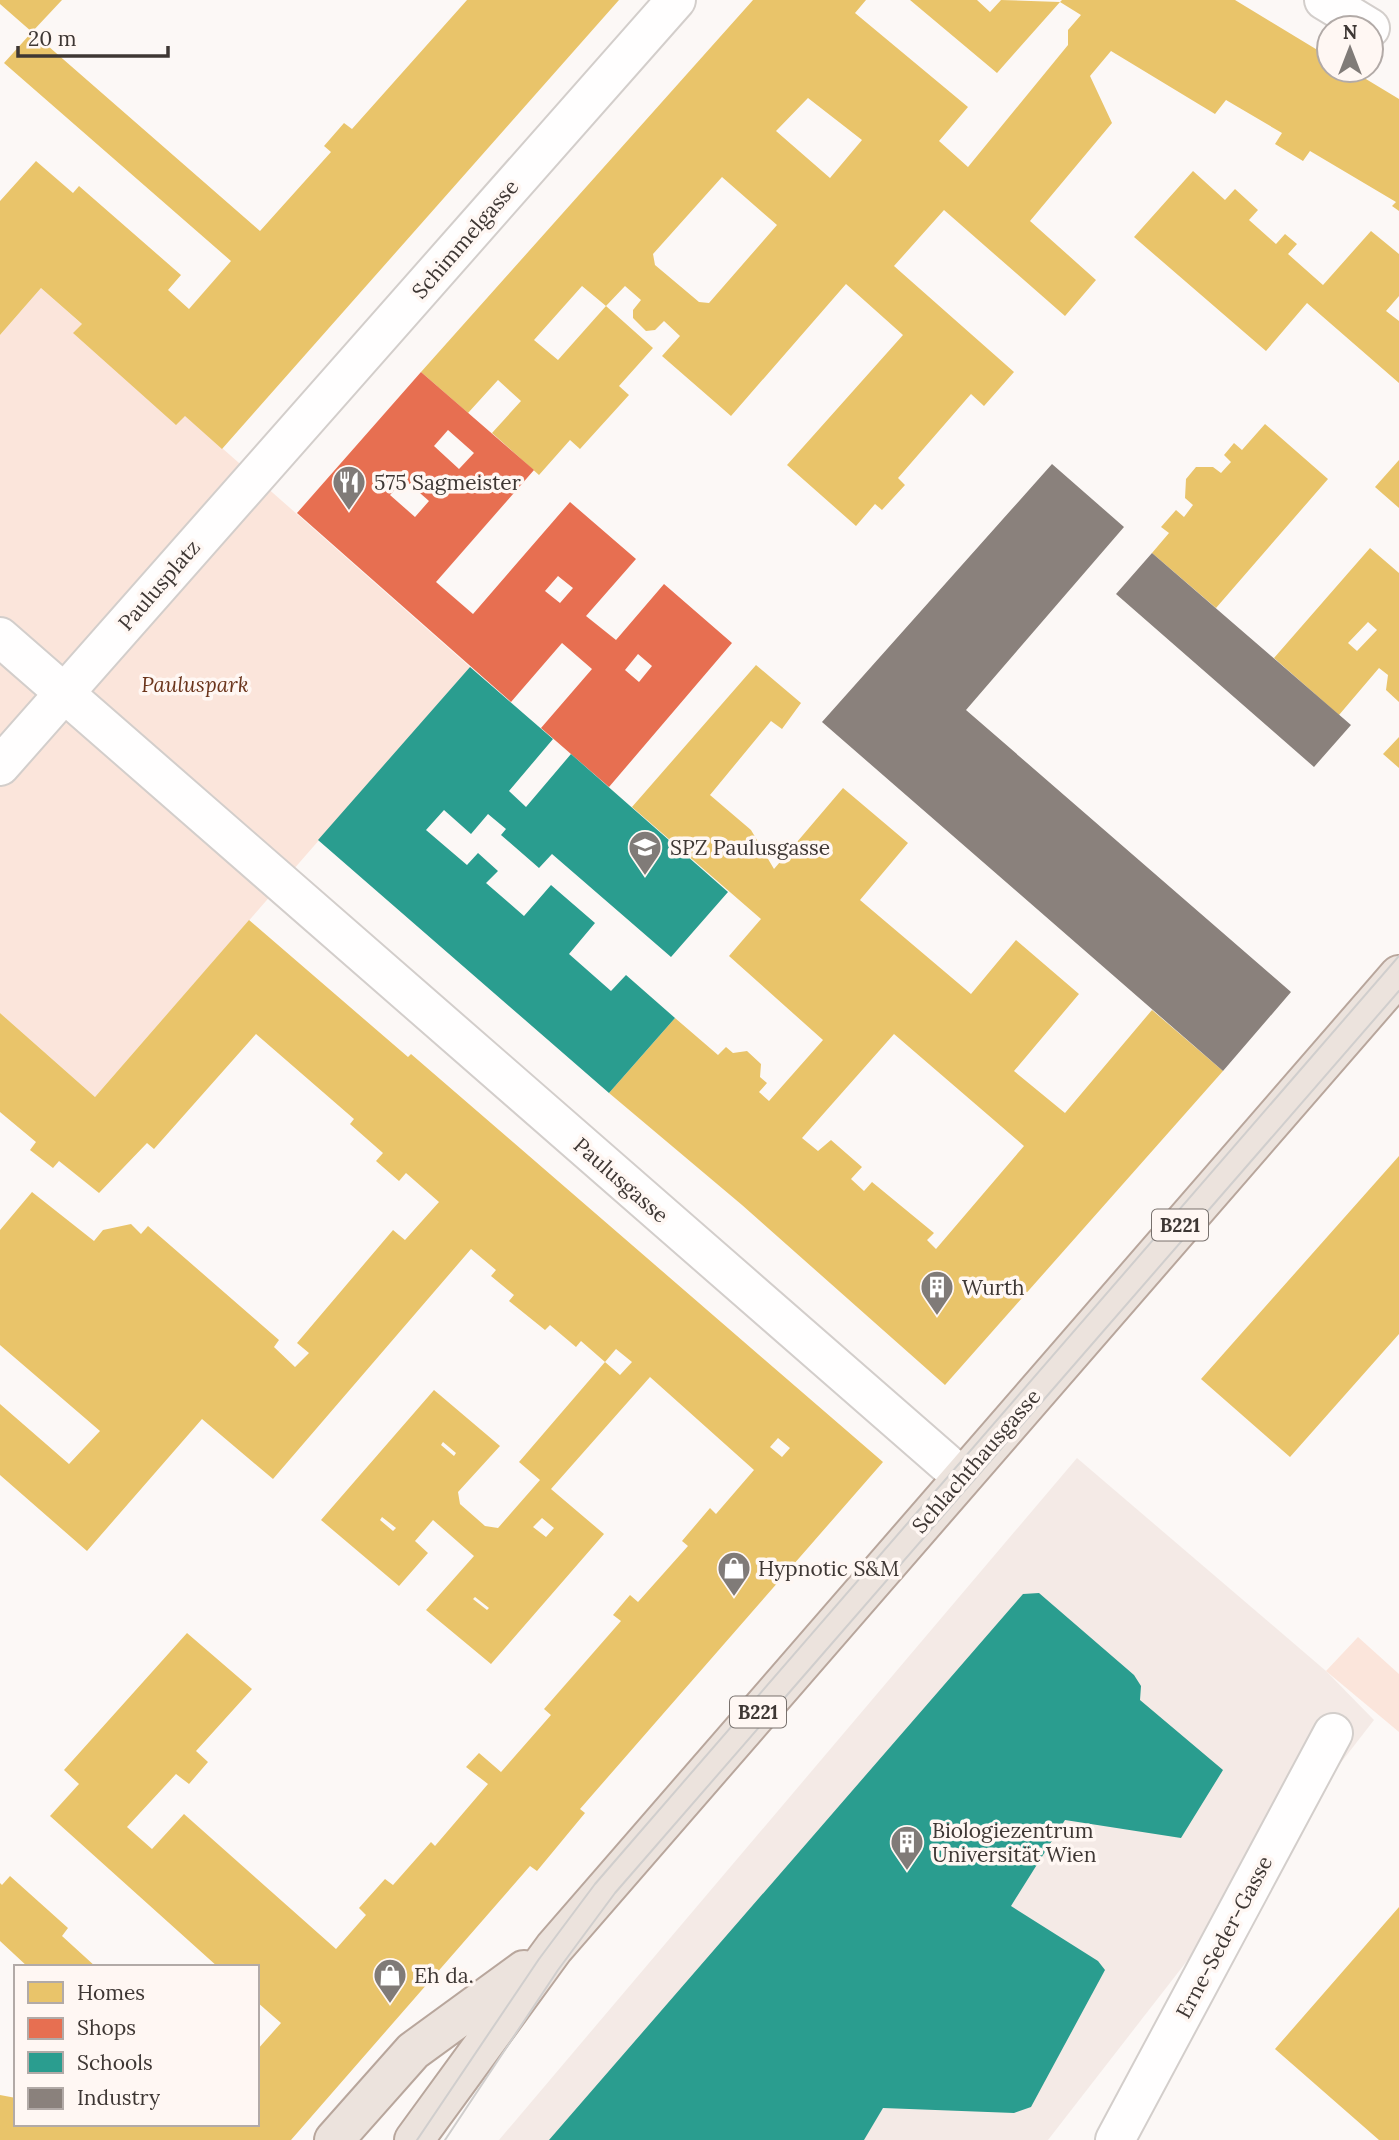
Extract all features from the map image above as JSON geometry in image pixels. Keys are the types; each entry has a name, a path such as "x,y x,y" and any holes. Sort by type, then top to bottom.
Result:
{"main road":[{"name":"Schlachthausgasse","path":"414,2140 554,1948 1399,975"},
{"name":"Schlachthausgasse","path":"334,2140 413,2051 554,1948"}],"street":[{"name":"Schimmelgasse","path":"255,477 676,0"},
{"path":"1324,0 1348,14"},
{"name":"Paulusplatz","path":"0,766 255,477"},
{"path":"0,638 64,693"},
{"name":"Paulusgasse","path":"64,693 962,1477"},
{"name":"Erne-Seder-Gasse","path":"1115,2140 1333,1733"}],"shaded area":[{"path":"1077,1458 1326,1671 1374,1720 1048,2140 499,2140"}],"green space":[{"name":"Pauluspark","path":"41,288 470,667 95,1097 0,1013 0,335"},
{"path":"1358,1637 1399,1674 1399,1732 1326,1671"}],"building: Homes":[{"path":"0,0 62,0 32,32 0,4"},
{"path":"467,0 619,0 222,449 185,416 176,425 73,333 82,324 41,288 0,335 0,201 36,161 73,193 79,186 181,275 168,290 189,309 231,261 4,63 32,32 260,231 331,152 324,146 344,123 352,129"},
{"path":"753,0 866,0 855,13 968,107 939,141 968,167 1068,45 1068,30 1081,15 1060,2 1062,0 1235,0 1315,49 1315,84 1374,84 1399,99 1399,211 1392,206 1396,202 1310,151 1303,161 1275,144 1282,133 1226,100 1215,114 1111,51 1090,76 1112,123 1030,221 1096,280 1065,316 944,210 894,266 1014,372 984,406 971,394 898,478 905,485 882,510 875,504 856,526 787,465 903,335 846,284 731,416 662,356 680,336 664,321 655,330 646,331 633,318 633,310 641,300 625,286 606,306 653,348 619,386 629,395 580,449 570,440 539,475 492,433 521,401 498,380 468,413 421,372","holes":["808,98 862,140 830,178 776,131","722,177 777,225 709,303 699,302 655,265 653,254","582,286 606,306 558,360 534,340"]},
{"path":"910,0 977,0 990,12 1001,0 1060,2 997,73"},
{"path":"1193,171 1225,200 1235,189 1258,210 1249,220 1276,244 1285,234 1297,244 1288,254 1323,285 1371,231 1399,254 1399,296 1386,311 1399,321 1399,383 1307,303 1266,351 1134,237"},
{"path":"1265,424 1328,479 1216,608 1152,553 1169,533 1161,527 1176,510 1184,517 1193,505 1185,498 1186,479 1196,467 1213,467 1221,473 1231,462 1224,455 1234,443 1242,450"},
{"path":"1399,460 1399,508 1375,487"},
{"path":"1370,548 1399,573 1399,702 1386,690 1388,675 1379,668 1339,715 1274,658","holes":["1368,622 1377,630 1357,651 1348,643"]},
{"path":"756,665 801,703 782,729 771,721 710,795 751,830 774,869 843,788 908,843 860,900 971,994 1016,940 1079,994 1014,1071 1065,1113 1152,1010 1223,1071 945,1385 742,1205 609,1093 675,1018 718,1055 726,1047 733,1053 747,1051 761,1064 760,1077 767,1083 759,1092 769,1101 823,1040 729,956 761,919 632,807","holes":["894,1034 1024,1146 936,1249 927,1240 934,1233 872,1182 864,1191 851,1179 862,1167 831,1140 818,1151 802,1138"]},
{"path":"1399,737 1399,768 1383,754"},
{"path":"249,920 408,1057 411,1054 883,1462 580,1809 585,1813 537,1871 530,1866 291,2140 0,2140 0,2095 14,2098 14,2126 259,2126 259,2048 281,2023 259,2004 259,1965 216,1965 50,1816 79,1784 64,1770 187,1633 252,1689 196,1751 208,1762 189,1784 176,1774 127,1827 152,1849 184,1814 336,1949 366,1915 359,1908 385,1879 393,1885 431,1842 435,1846 488,1784 466,1767 479,1753 501,1772 551,1715 544,1709 621,1621 613,1615 630,1595 638,1602 688,1546 682,1541 710,1508 716,1514 754,1470 650,1377 551,1489 604,1534 491,1664 426,1610 474,1556 433,1520 415,1541 428,1553 399,1586 321,1520 434,1390 500,1446 458,1492 460,1504 485,1526 498,1528 540,1480 519,1462 605,1362 581,1341 576,1347 550,1325 545,1330 509,1301 514,1295 491,1276 496,1270 471,1249 273,1479 202,1419 87,1551 0,1475 0,1404 69,1464 100,1431 0,1345 0,1230 32,1192 94,1241 103,1230 131,1224 141,1234 148,1226 279,1340 274,1347 295,1367 309,1353 297,1343 393,1230 405,1240 439,1202 406,1173 399,1181 376,1161 383,1153 350,1124 354,1119 256,1034 154,1149 147,1143 99,1193 59,1161 53,1168 30,1150 36,1142 0,1112 0,1013 95,1097","holes":["616,1349 632,1362 620,1375 605,1362","778,1438 790,1448 782,1457 770,1447","443,1442 456,1453 454,1456 441,1445","382,1517 396,1528 393,1531 380,1520","542,1518 554,1528 546,1537 533,1527","475,1597 489,1608 487,1610 473,1599"]},
{"path":"1399,1156 1399,1334 1290,1457 1201,1379"},
{"path":"10,1876 68,1928 62,1936 94,1965 26,1965 0,1941 0,1883 2,1885"},
{"path":"1399,1907 1399,2140 1379,2140 1275,2049"}],"building: Shops":[{"path":"421,372 534,470 436,582 473,614 570,502 636,559 586,616 616,640 664,584 732,643 609,787 541,728 592,669 562,643 511,702 297,513","holes":["448,430 474,453 459,469 434,446","404,479 429,501 415,517 390,495","558,576 573,588 560,603 545,591","638,654 652,666 639,682 625,670"]}],"building: Schools":[{"name":"SPZ Paulusgasse","path":"470,667 553,739 509,791 526,807 571,754 728,892 671,957 552,854 539,868 501,835 506,829 488,814 471,834 444,810 426,830 467,865 478,853 498,871 486,883 524,916 551,885 595,923 569,954 611,991 626,975 675,1018 609,1093 318,840"},
{"name":"Biologiezentrum Universität Wien","path":"1039,1593 1134,1675 1141,1686 1140,1700 1223,1770 1181,1838 1065,1820 1011,1906 1098,1961 1105,1970 1031,2107 1014,2113 883,2108 864,2140 549,2140 1023,1594"}],"building: Industry":[{"path":"1052,464 1124,527 966,710 1291,992 1223,1071 822,722"},
{"path":"1152,553 1351,725 1314,767 1116,594"}],"tram line":[{"path":"417,2140 539,1959 595,1884 1399,956"},
{"path":"445,2140 558,1970 615,1893 1399,991"}],"place":[{"name":"575 Sagmeister","path":"349,512"},
{"name":"SPZ Paulusgasse","path":"645,877"},
{"name":"Wurth","path":"937,1317"},
{"name":"Hypnotic S&M","path":"734,1598"},
{"name":"Biologiezentrum Universität Wien","path":"907,1872"},
{"name":"Eh da.","path":"390,2005"}]}
